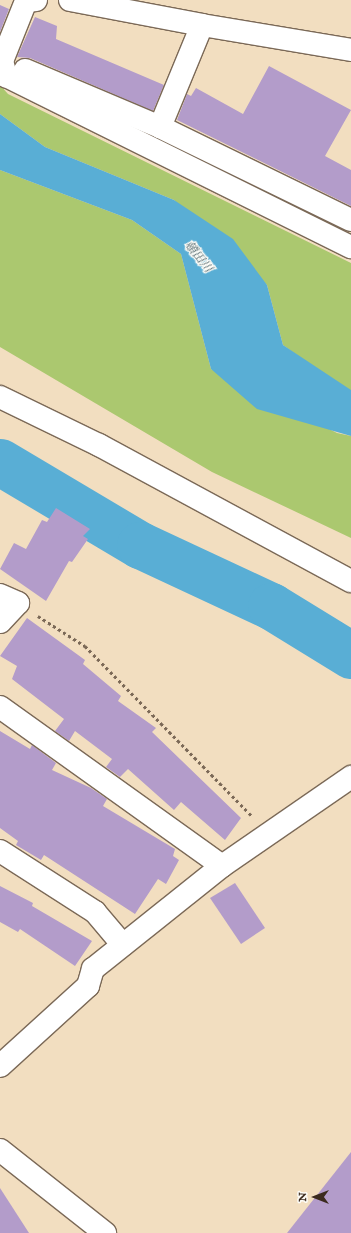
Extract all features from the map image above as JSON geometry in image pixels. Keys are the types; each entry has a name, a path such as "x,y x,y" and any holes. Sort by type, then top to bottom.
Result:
{"street":[{"path":"27,0 2,61 6,76 351,247"},
{"path":"70,0 202,25 351,50"},
{"path":"160,127 202,25"},
{"path":"2,61 160,127 351,220"},
{"path":"0,398 99,445 351,582"},
{"path":"0,622 9,599"},
{"path":"0,707 222,866"},
{"path":"0,1066 88,986 93,968 222,866 351,777"},
{"path":"0,851 94,912 123,945"},
{"path":"0,1150 105,1233"}],"path":[{"path":"9,599 85,646 269,833"}],"green space":[{"path":"0,85 8,94 351,263 351,394 283,345 267,285 174,200 45,147 0,114"},
{"path":"0,170 132,220 181,254 211,369 337,433 351,436 351,538 212,472 0,347"}],"water":[{"name":"頓田川","path":"0,114 45,147 174,200 233,239 267,285 283,345 351,390 351,436 257,409 211,369 181,254 132,220 0,170"}],"building":[{"path":"0,5 9,9 0,32"},
{"path":"35,17 57,26 56,39 164,85 153,111 30,58 17,57"},
{"path":"269,66 351,110 325,156 351,170 351,206 177,120 187,94 191,96 196,88 243,114"},
{"path":"56,508 90,529 83,536 88,539 72,562 69,561 46,601 0,569 14,543 26,549 42,520 47,522"},
{"path":"27,618 85,660 83,664 121,696 118,701 156,728 152,732 241,818 225,840 181,802 174,810 128,769 120,777 106,767 112,759 75,731 69,741 55,731 64,719 12,679 17,666 0,656"},
{"path":"0,731 30,749 32,745 56,763 52,770 91,788 107,799 103,806 175,849 173,856 179,860 166,884 158,879 135,914 44,855 41,860 16,845 18,841 0,828"},
{"path":"235,883 265,928 241,944 210,898"},
{"path":"0,886 33,903 32,906 92,941 75,966 20,929 18,932 0,922"},
{"path":"351,1152 351,1233 287,1233"},
{"path":"0,1188 29,1233 0,1233"}],"waterway":[{"path":"0,462 140,545 271,606 351,655"}]}
